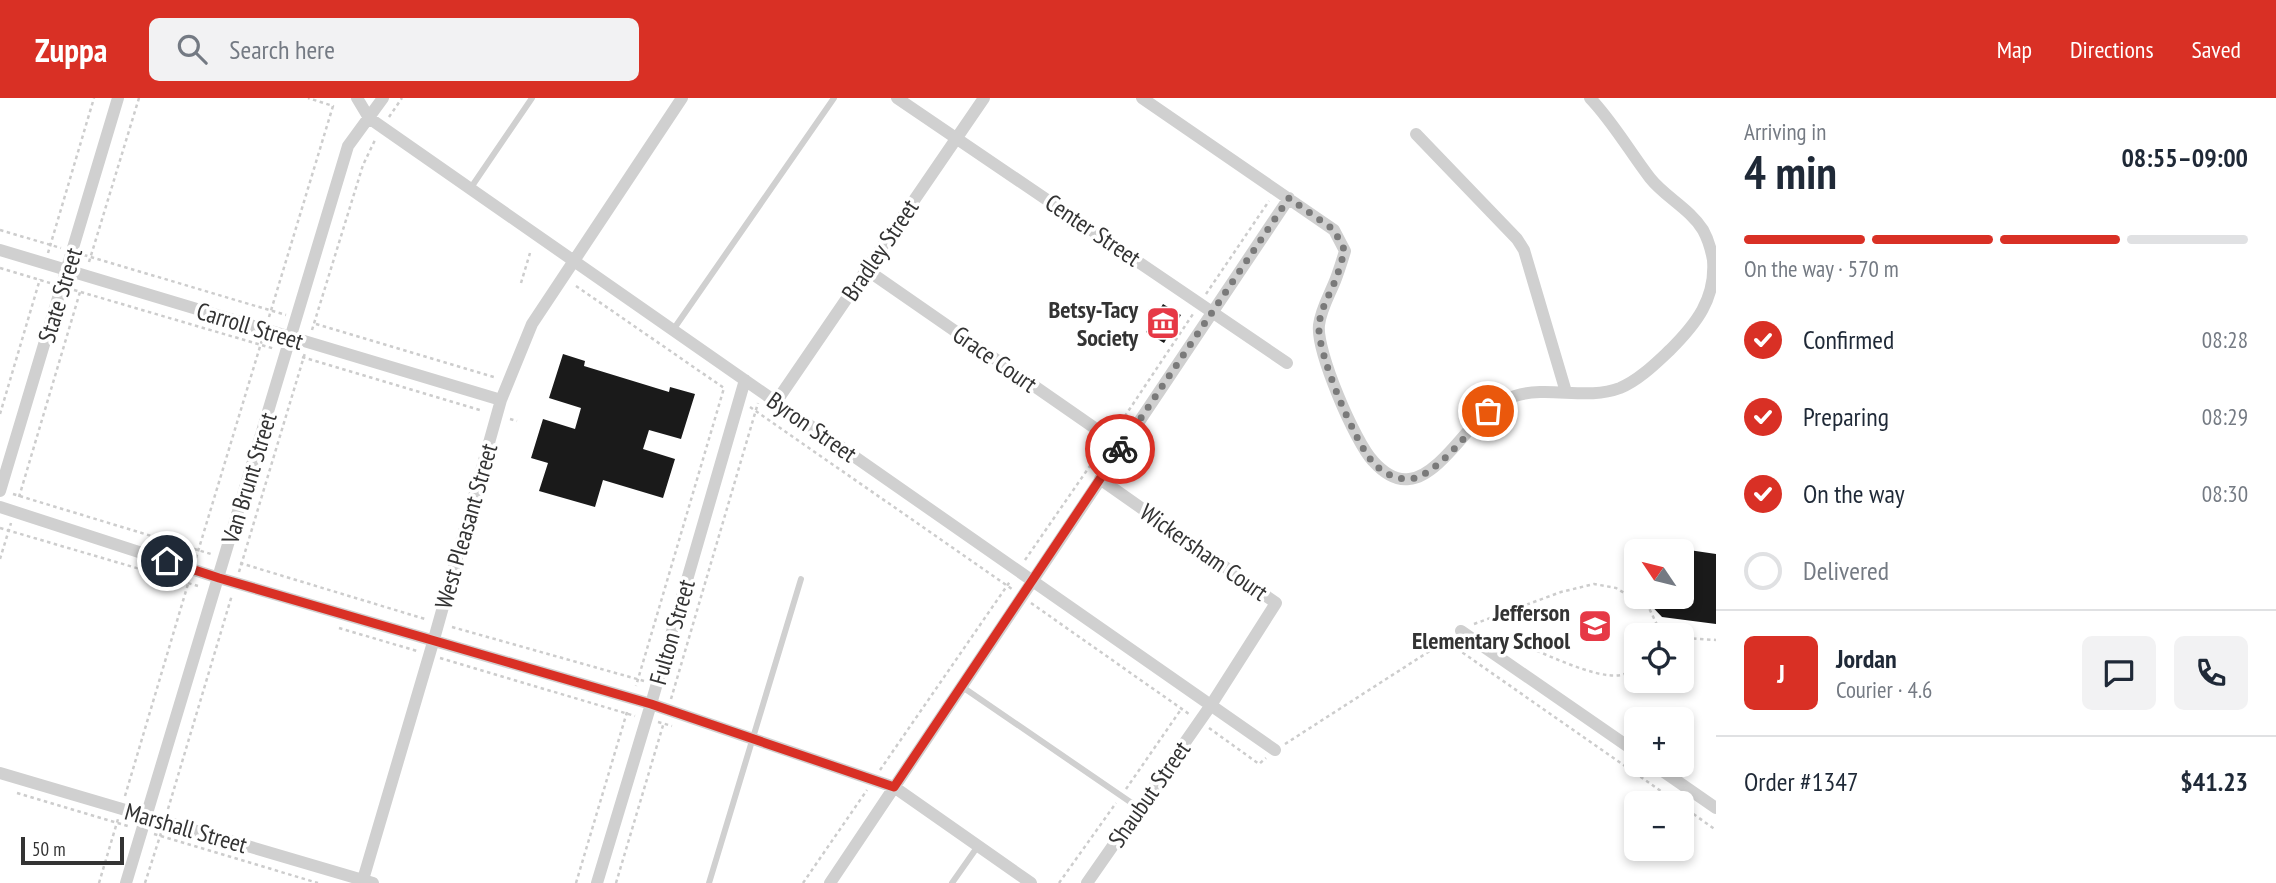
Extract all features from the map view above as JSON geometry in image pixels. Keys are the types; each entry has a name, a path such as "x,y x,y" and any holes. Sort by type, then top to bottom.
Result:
{"street":[{"name":"State Street","path":"0,490 118,98"},
{"name":"Byron Street","path":"357,98 369,118 1275,750"},
{"name":"Van Brunt Street","path":"126,883 348,146 383,98"},
{"name":"West Pleasant Street","path":"366,882 501,400 532,324 682,98"},
{"name":"Center Street","path":"897,98 1287,363"},
{"name":"Bradley Street","path":"776,402 984,98"},
{"path":"1142,98 1334,230 1345,251 1323,307 1319,327 1320,345 1335,390 1370,459 1384,472 1410,480 1437,465 1488,411 1500,402 1517,395 1602,393 1619,388 1648,370 1702,316 1710,302 1714,284 1711,248 1703,230 1651,180 1590,98"},
{"path":"1416,134 1517,239 1524,250 1566,393"},
{"path":"830,883 1289,198"},
{"name":"Carroll Street","path":"0,250 501,400"},
{"name":"Grace Court","path":"867,271 1122,447"},
{"name":"Fulton Street","path":"597,883 745,380"},
{"name":"Wickersham Court","path":"1100,479 1276,603 1211,705"},
{"path":"0,507 192,570 651,704 894,787 1031,883"},
{"path":"1461,631 1624,744"},
{"name":"Shaubut Street","path":"1087,883 1211,705"},
{"name":"Marshall Street","path":"0,772 366,882"},
{"path":"1671,777 1716,808"}],"lane":[{"path":"470,189 532,98"},
{"path":"673,330 834,98"},
{"path":"709,883 801,579"},
{"path":"961,686 1139,808"},
{"path":"952,883 978,846"}],"path":[{"path":"0,559 139,98"},
{"path":"99,883 333,106 308,98"},
{"path":"145,883 363,165 382,127 402,98"},
{"path":"803,883 1110,438 1276,190"},
{"path":"0,230 509,381"},
{"path":"522,283 530,253"},
{"path":"0,268 517,421"},
{"path":"576,286 1259,764 1275,750"},
{"path":"576,883 724,388"},
{"path":"616,883 762,392"},
{"path":"0,490 439,623 674,690"},
{"path":"1694,639 1716,640"},
{"path":"1511,640 1603,674 1624,673"},
{"path":"1443,642 1453,646 1661,791"},
{"path":"13,792 318,883"},
{"path":"1694,814 1716,830"}],"building":[{"name":"Betsy-Tacy Society","path":"1163,304 1181,315 1164,343 1146,332"},
{"path":"563,354 585,361 584,366 669,392 670,387 695,394 681,439 649,430 643,449 675,459 663,498 603,480 595,507 539,491 548,463 531,458 543,419 575,429 581,408 549,398"},
{"path":"1694,551 1716,554 1716,624 1662,617 1654,609 1694,609"}],"way so far":[{"path":"1120,449 1289,198 1334,230 1345,251 1323,307 1319,327 1320,345 1335,390 1370,459 1384,472 1410,480 1437,465 1488,411"}],"place":[{"name":"Betsy-Tacy Society","path":"1163,323"},
{"name":"Jefferson Elementary School","path":"1595,626"}],"route":[{"path":"167,561 651,704 894,787 1120,449"}]}
